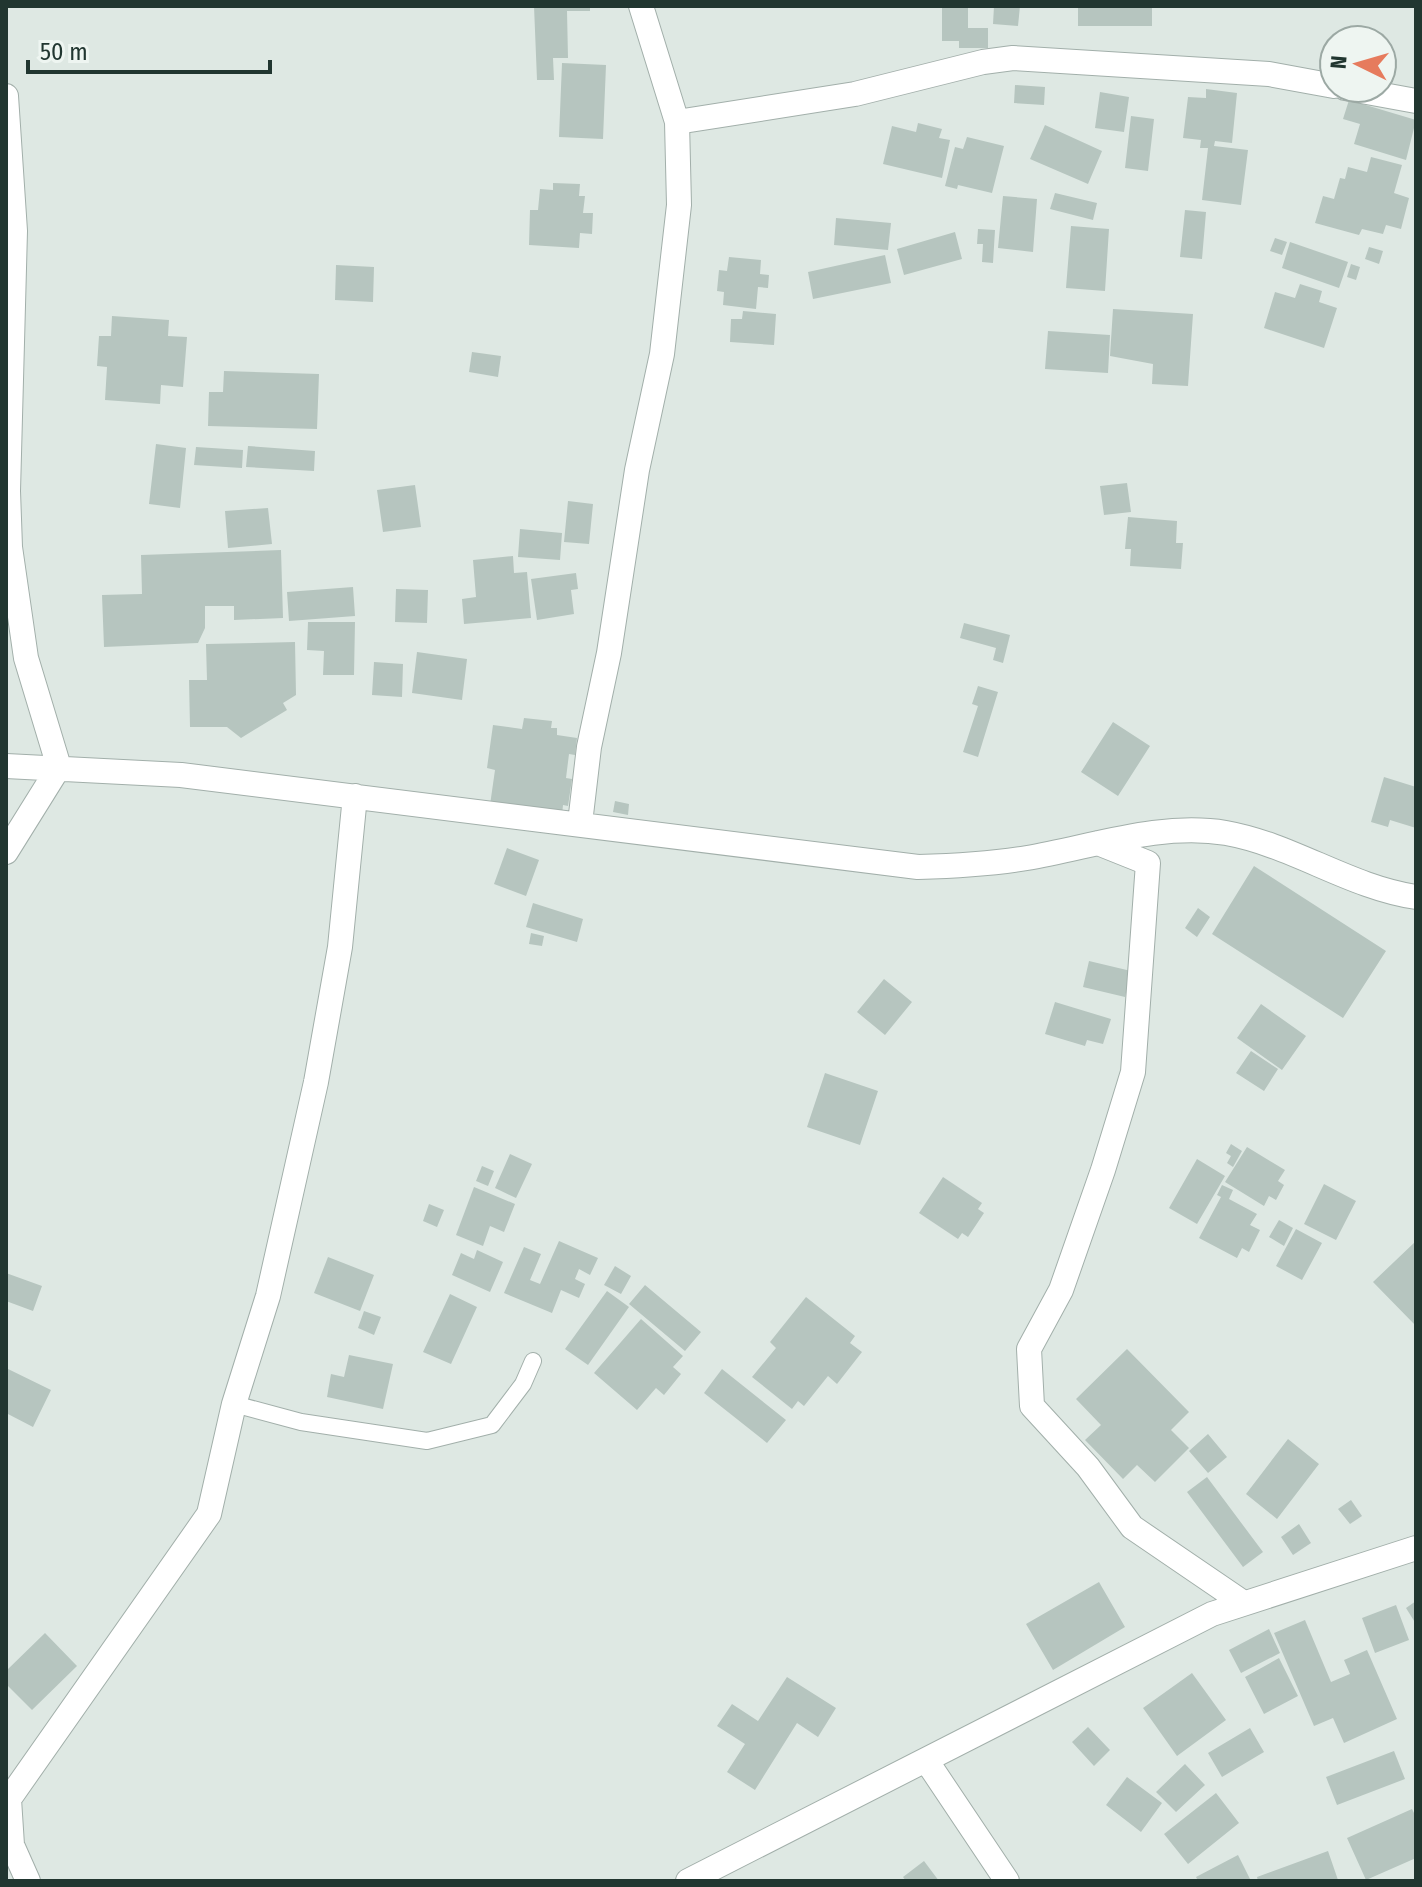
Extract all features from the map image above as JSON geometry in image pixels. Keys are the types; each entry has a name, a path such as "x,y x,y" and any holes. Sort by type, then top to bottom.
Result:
{"street":[{"path":"580,823 589,747 609,653 637,470 662,354 679,205 677,122 641,6"},
{"path":"677,122 855,94 983,62 1013,58 1269,74 1318,83"},
{"path":"6,96 15,231 8,491 10,547 26,658 59,767 6,852"},
{"path":"6,766 181,775 580,823 825,858 918,867 978,865 1172,832 1225,833 1273,846 1388,893 1416,897"},
{"path":"28,1881 12,1845 9,1799 209,1514 234,1404 268,1296 316,1082 340,947 355,796"},
{"path":"1098,843 1148,863 1133,1072 1061,1290 1029,1349 1032,1406 1088,1467 1132,1527 1242,1602"},
{"path":"688,1881 1242,1602 1416,1548"},
{"path":"926,1760 1007,1881"}],"lane":[{"path":"234,1404 301,1422 427,1441 492,1425 523,1384 533,1361"}],"building":[{"path":"534,6 590,6 590,11 567,11 568,58 553,58 554,80 537,80"},
{"path":"942,6 968,6 968,28 988,28 988,48 959,48 959,41 942,41"},
{"path":"994,6 1020,6 1018,26 993,24"},
{"path":"1078,6 1152,6 1152,26 1078,26"},
{"path":"562,63 606,65 603,139 559,137"},
{"path":"1015,85 1045,87 1044,105 1014,103"},
{"path":"1206,89 1237,93 1232,143 1215,141 1214,146 1248,150 1241,205 1202,200 1208,148 1200,148 1201,140 1183,138 1188,97 1206,98"},
{"path":"1100,92 1129,97 1124,132 1095,128"},
{"path":"1348,104 1362,104 1416,120 1406,160 1354,144 1360,124 1343,119"},
{"path":"1131,116 1154,119 1148,171 1125,168"},
{"path":"918,123 942,129 939,138 950,140 942,178 883,164 892,126 916,132"},
{"path":"1045,125 1102,151 1088,184 1030,159"},
{"path":"967,137 1004,146 992,193 958,185 957,189 945,186 955,147 963,149"},
{"path":"1371,157 1402,165 1394,193 1409,198 1401,229 1386,225 1383,234 1362,229 1359,235 1315,223 1323,196 1334,199 1340,178 1345,179 1348,167 1367,172"},
{"path":"553,183 580,184 579,196 585,196 583,213 593,213 592,234 580,233 579,248 529,245 530,210 538,210 540,189 553,190"},
{"path":"1055,193 1097,203 1093,220 1050,209"},
{"path":"1003,196 1037,199 1033,252 998,248"},
{"path":"1185,210 1206,212 1202,259 1180,257"},
{"path":"836,218 891,223 888,250 834,245"},
{"path":"1071,226 1109,229 1105,291 1066,288"},
{"path":"978,229 995,230 993,263 982,262 983,244 977,244"},
{"path":"955,232 962,259 904,275 897,249"},
{"path":"1275,238 1287,242 1282,255 1270,251"},
{"path":"1290,242 1348,262 1339,288 1282,268"},
{"path":"1369,247 1383,251 1379,264 1365,259"},
{"path":"885,255 891,283 813,299 808,272"},
{"path":"729,257 761,260 760,274 769,275 768,288 758,287 756,309 723,305 724,292 717,291 719,270 727,271"},
{"path":"1351,264 1360,267 1356,280 1347,277"},
{"path":"336,265 374,267 373,302 335,300"},
{"path":"1300,284 1322,291 1319,302 1337,308 1324,348 1264,328 1275,292 1295,298"},
{"path":"1113,309 1193,314 1188,386 1152,384 1153,364 1110,356"},
{"path":"743,311 776,314 774,345 730,342 731,319 742,319"},
{"path":"112,316 169,320 168,336 187,337 183,387 161,385 160,404 105,400 107,367 97,366 99,336 111,336"},
{"path":"1048,331 1110,335 1108,373 1045,369"},
{"path":"472,352 501,356 498,377 469,372"},
{"path":"224,371 319,374 317,429 208,426 209,392 223,392"},
{"path":"156,444 186,448 180,508 149,504"},
{"path":"248,446 315,451 314,471 246,467"},
{"path":"196,447 243,450 242,468 194,465"},
{"path":"1127,483 1131,512 1104,515 1100,486"},
{"path":"415,485 421,527 383,532 377,490"},
{"path":"568,501 593,504 589,544 564,542"},
{"path":"268,508 272,544 228,548 225,511"},
{"path":"1128,517 1177,521 1176,543 1183,543 1181,569 1130,566 1131,549 1125,549"},
{"path":"520,529 562,533 560,560 518,557"},
{"path":"281,550 283,618 234,620 234,606 205,606 205,628 198,643 104,647 102,595 142,594 141,555"},
{"path":"513,556 514,573 527,572 531,618 464,624 462,599 476,597 473,560"},
{"path":"576,573 578,589 571,590 574,614 537,620 531,579"},
{"path":"353,587 355,616 289,621 287,592"},
{"path":"396,589 428,590 427,623 395,622"},
{"path":"308,622 355,622 354,675 323,675 324,651 307,650"},
{"path":"964,623 1010,635 1003,663 993,660 996,648 960,638"},
{"path":"295,642 296,695 283,703 287,710 241,738 227,727 190,727 189,680 207,680 206,644"},
{"path":"417,652 467,659 462,700 412,693"},
{"path":"374,662 403,664 402,697 372,695"},
{"path":"978,686 998,692 978,757 963,752 978,706 972,704"},
{"path":"524,718 552,721 551,728 557,728 557,735 577,738 575,755 569,754 566,778 572,779 568,806 563,805 562,815 490,805 495,770 487,768 493,725 522,729"},
{"path":"1113,722 1150,746 1118,796 1081,772"},
{"path":"1384,777 1416,787 1416,828 1390,820 1388,827 1371,822"},
{"path":"615,801 629,804 628,815 613,812"},
{"path":"507,848 539,860 526,896 494,884"},
{"path":"1254,866 1386,951 1343,1018 1212,934"},
{"path":"533,903 583,919 577,942 526,927"},
{"path":"1198,908 1210,917 1197,937 1185,928"},
{"path":"531,933 544,936 542,946 529,944"},
{"path":"1089,961 1131,971 1125,997 1083,987"},
{"path":"884,979 912,1002 885,1035 857,1012"},
{"path":"1055,1002 1111,1019 1103,1044 1087,1040 1085,1046 1045,1034"},
{"path":"1261,1004 1306,1036 1282,1070 1237,1038"},
{"path":"1251,1051 1278,1069 1264,1091 1236,1073"},
{"path":"825,1073 878,1091 860,1145 807,1127"},
{"path":"1231,1144 1242,1151 1233,1167 1227,1163 1231,1156 1226,1153"},
{"path":"1247,1147 1285,1170 1278,1181 1284,1185 1276,1200 1269,1196 1264,1206 1225,1182"},
{"path":"510,1154 532,1164 516,1198 495,1188"},
{"path":"1197,1159 1225,1176 1197,1224 1169,1208"},
{"path":"482,1166 494,1171 488,1186 476,1181"},
{"path":"943,1177 982,1203 978,1209 984,1213 968,1237 962,1233 958,1239 919,1213"},
{"path":"1324,1184 1356,1201 1336,1240 1304,1224"},
{"path":"1222,1185 1233,1190 1229,1199 1257,1214 1250,1225 1260,1230 1249,1252 1242,1248 1237,1258 1199,1238 1221,1197 1217,1195"},
{"path":"474,1187 515,1204 504,1232 490,1226 483,1246 456,1235"},
{"path":"429,1204 444,1210 437,1227 423,1221"},
{"path":"1279,1220 1293,1228 1284,1246 1269,1237"},
{"path":"1296,1229 1322,1243 1302,1280 1276,1266"},
{"path":"559,1241 598,1258 590,1275 579,1269 575,1279 585,1284 579,1298 561,1290 552,1313 504,1293 524,1247 541,1254 530,1280 540,1284"},
{"path":"1416,1241 1416,1326 1373,1282"},
{"path":"477,1250 503,1262 490,1292 452,1275 461,1253 474,1259"},
{"path":"328,1257 374,1275 360,1311 314,1293"},
{"path":"615,1266 631,1276 621,1294 604,1285"},
{"path":"6,1273 42,1286 33,1311 6,1301"},
{"path":"645,1285 701,1332 685,1351 629,1304"},
{"path":"607,1291 629,1307 588,1365 565,1349"},
{"path":"450,1294 477,1307 451,1364 423,1352"},
{"path":"806,1297 855,1336 850,1343 862,1352 837,1384 828,1376 804,1406 798,1401 792,1409 752,1377 776,1348 770,1342"},
{"path":"364,1311 381,1317 374,1335 358,1328"},
{"path":"641,1319 683,1356 673,1367 681,1374 664,1395 656,1388 637,1410 594,1373"},
{"path":"1127,1349 1189,1412 1171,1430 1189,1448 1155,1482 1137,1465 1123,1479 1085,1440 1101,1425 1076,1399"},
{"path":"349,1355 393,1364 383,1409 327,1397 331,1374 344,1377"},
{"path":"6,1368 51,1390 33,1427 6,1413"},
{"path":"722,1369 786,1420 767,1443 704,1393"},
{"path":"1208,1434 1227,1457 1208,1473 1189,1451"},
{"path":"1288,1439 1319,1464 1277,1519 1246,1494"},
{"path":"1207,1477 1263,1552 1243,1567 1187,1492"},
{"path":"1351,1500 1362,1516 1350,1524 1338,1509"},
{"path":"1299,1524 1311,1543 1293,1555 1281,1537"},
{"path":"1099,1582 1125,1627 1053,1670 1026,1624"},
{"path":"1416,1601 1416,1624 1406,1608"},
{"path":"1396,1605 1409,1640 1375,1653 1362,1618"},
{"path":"1305,1620 1331,1682 1350,1674 1344,1660 1367,1650 1397,1719 1344,1743 1333,1718 1314,1726 1274,1633"},
{"path":"1269,1629 1280,1653 1241,1673 1229,1650"},
{"path":"45,1633 77,1666 32,1710 6,1684 6,1671"},
{"path":"1279,1658 1298,1696 1264,1714 1245,1677"},
{"path":"1192,1673 1226,1720 1177,1756 1143,1708"},
{"path":"787,1677 836,1708 818,1737 797,1723 755,1790 727,1772 745,1744 717,1726 732,1704 758,1721"},
{"path":"1088,1727 1110,1750 1094,1766 1072,1742"},
{"path":"1250,1728 1264,1752 1222,1777 1208,1753"},
{"path":"1394,1751 1405,1779 1337,1805 1326,1777"},
{"path":"1185,1764 1205,1785 1176,1812 1156,1792"},
{"path":"1127,1777 1162,1803 1141,1832 1106,1805"},
{"path":"1216,1793 1239,1823 1188,1864 1164,1834"},
{"path":"1412,1809 1416,1817 1416,1858 1366,1880 1347,1838"},
{"path":"1328,1851 1338,1880 1258,1881 1257,1877"},
{"path":"1238,1855 1251,1881 1198,1881 1196,1877"},
{"path":"924,1861 939,1881 906,1881 903,1877"}]}
